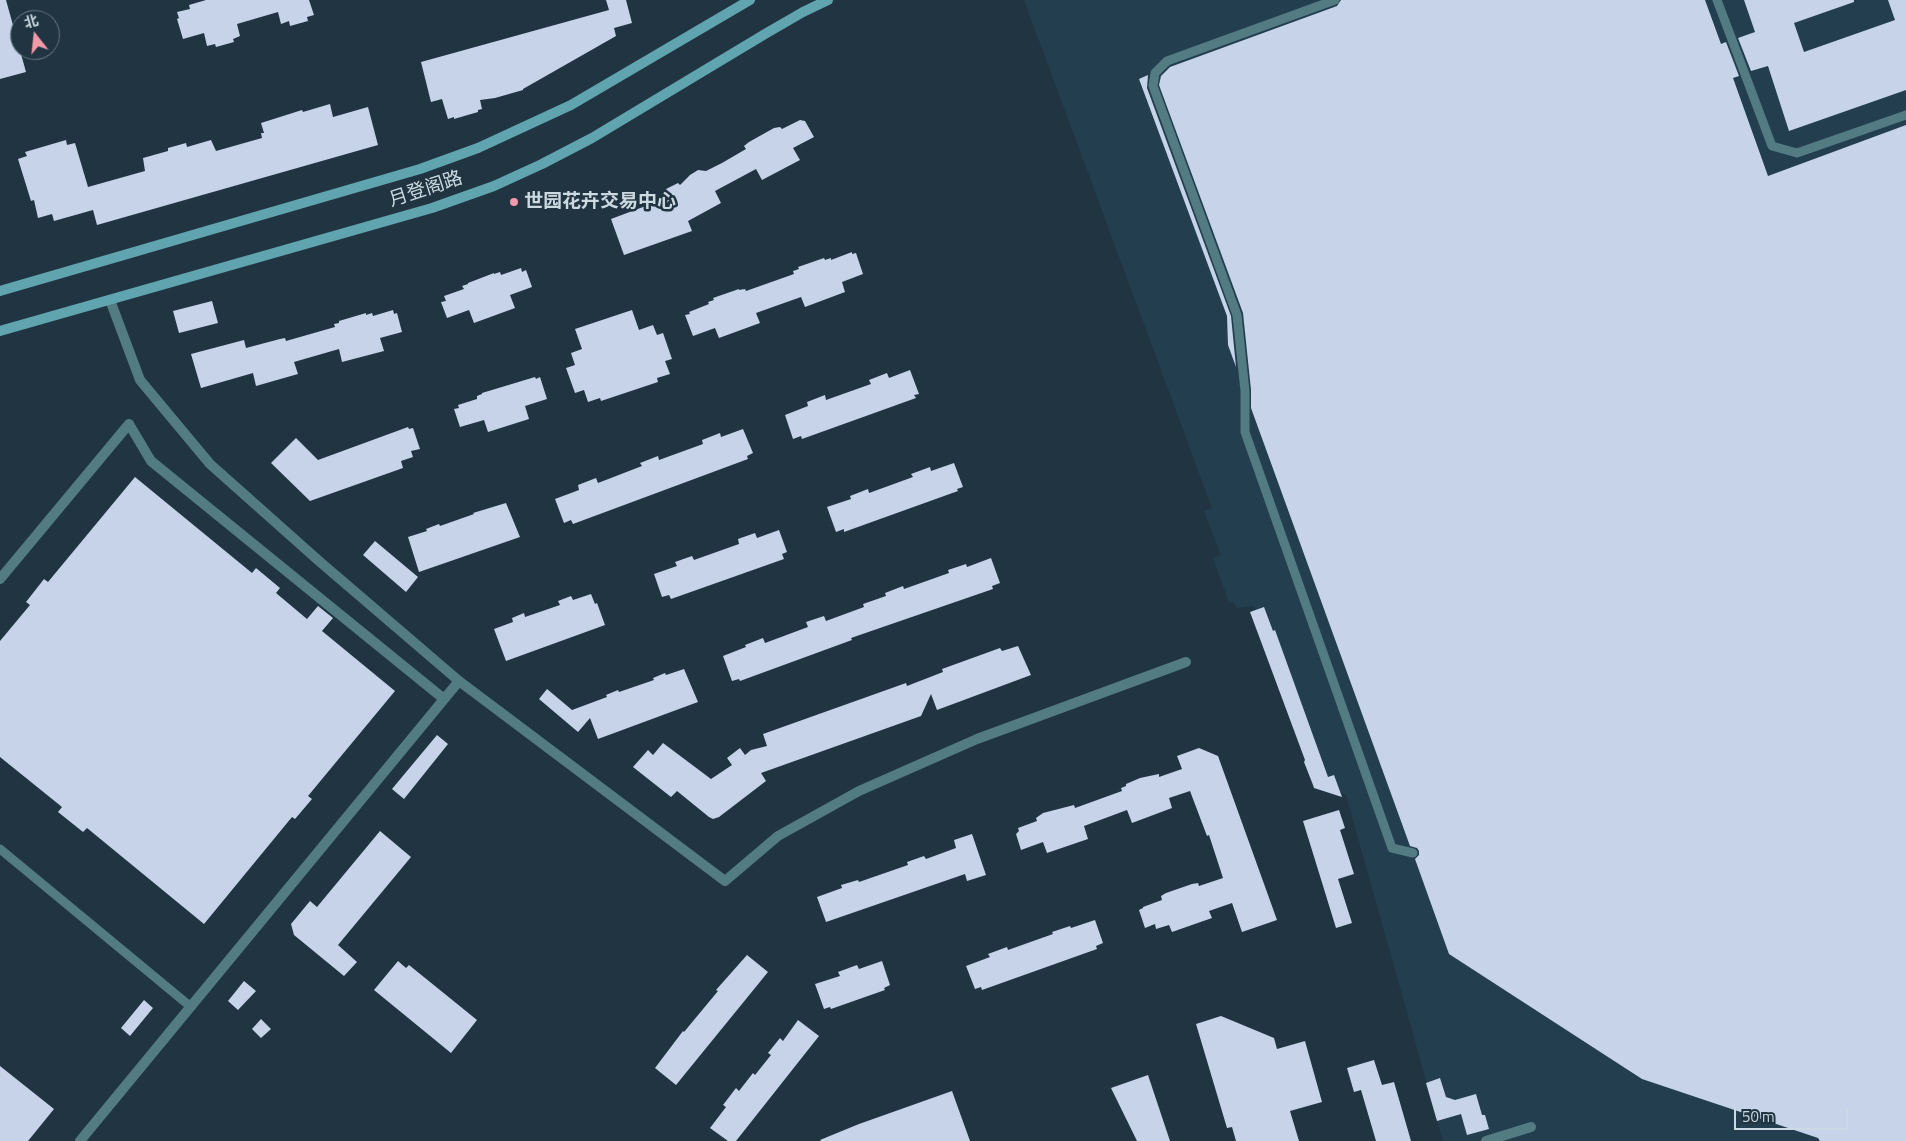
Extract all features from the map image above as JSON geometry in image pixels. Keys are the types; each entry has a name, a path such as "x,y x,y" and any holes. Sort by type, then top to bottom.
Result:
{"main road":[{"name":"月登阁路","path":"0,290 420,169 478,148 572,105 750,0"},
{"name":"月登阁路","path":"0,332 432,208 494,186 592,138 772,30 828,0"}],"street":[{"path":"110,300 140,380 210,464 319,561 459,681 725,881 778,836 860,791 976,739 1186,662"},
{"path":"0,580 129,424 151,462 444,699"},
{"path":"80,1141 459,681"},
{"path":"1486,1141 1531,1127"}],"lane":[{"path":"1335,0 1167,60 1155,73 1152,86 1237,315 1245,391 1245,432 1392,848 1413,853"},
{"path":"1717,0 1772,146 1797,153 1906,115"},
{"path":"0,848 191,1007"}],"shaded area":[{"path":"1024,0 1906,0 1906,1141 1443,1141 1346,795 1318,781 1254,606 1237,608 1233,602 1229,603 1213,558 1221,555 1204,511 1212,508"}],"building":[{"path":"0,0 6,0 10,14 10,60 23,60 26,72 0,79"},
{"path":"206,0 309,0 314,15 307,17 308,21 290,26 289,21 281,24 278,12 237,24 240,36 233,39 234,42 216,47 215,44 207,46 204,33 183,39 177,19 179,18 177,12 190,9 189,5"},
{"path":"606,0 626,0 632,23 614,28 616,36 523,90 480,100 482,109 478,110 478,112 448,119 442,99 431,102 421,62 609,10"},
{"path":"1341,0 1705,0 1721,44 1726,42 1739,76 1733,78 1768,176 1906,125 1906,1141 1820,1141 1818,1138 1642,1079 1449,954 1415,859 1419,855 1419,851 1417,848 1410,846 1251,408 1251,390 1243,313 1159,85 1161,76 1170,67 1337,6"},
{"path":"1744,0 1854,0 1854,2 1794,23 1804,52 1895,20 1888,0 1906,0 1906,90 1789,131 1768,66 1751,71 1738,38 1755,32"},
{"path":"1148,75 1147,88 1231,316 1236,367 1228,345 1227,316 1139,79"},
{"path":"330,104 333,117 368,107 378,145 97,225 93,210 54,221 52,214 38,218 34,200 31,201 18,159 27,156 25,152 66,140 67,145 75,143 88,187 145,171 143,158 168,151 168,148 186,143 187,147 211,140 216,151 262,138 261,133 264,133 261,123 302,110 303,112"},
{"path":"800,120 805,121 814,137 793,148 800,160 762,180 756,169 715,191 721,203 688,221 692,231 624,255 611,219 651,204 651,202 668,192 666,189 678,183 680,185 698,170 706,171 746,149 744,146 749,142 774,128 780,127 782,129"},
{"path":"852,252 852,254 856,253 863,274 842,282 845,292 805,307 801,297 756,313 760,323 719,338 715,328 693,336 685,315 709,304 708,302 714,300 713,298 739,289 745,289 746,291 794,274 793,271 799,269 798,267 824,258 825,260 831,258 831,260"},
{"path":"521,268 522,272 526,270 532,287 510,295 515,308 474,323 469,310 447,318 441,302 446,301 444,296 464,289 462,286 494,273 500,272 501,275"},
{"path":"212,301 218,323 179,333 173,311"},
{"path":"393,310 394,314 397,313 402,332 380,338 384,351 342,362 339,349 294,362 298,374 256,386 253,373 201,388 191,354 244,340 246,348 285,338 286,341 335,327 334,324 339,323 339,321 366,313 366,315 372,313 373,316"},
{"path":"632,310 639,330 653,325 657,335 663,333 672,359 665,361 670,374 657,378 658,382 601,401 600,398 588,402 584,390 575,393 566,368 575,365 571,353 582,349 575,329"},
{"path":"910,370 919,394 914,395 916,398 802,439 801,436 793,439 785,415 808,406 807,402 825,395 826,400 871,384 869,380 887,373 889,378"},
{"path":"535,377 536,379 540,377 547,399 525,406 529,419 488,432 484,420 460,427 454,409 459,408 458,405 477,399 477,396 482,393"},
{"path":"408,427 409,429 413,428 420,449 411,451 413,457 401,461 403,468 310,501 271,463 296,438 318,460"},
{"path":"743,429 753,453 747,456 748,459 573,524 571,520 564,523 555,499 579,490 578,485 596,478 598,483 642,466 640,463 658,456 659,460 703,444 702,440 720,433 721,437"},
{"path":"954,463 963,487 957,489 958,491 844,532 844,529 836,532 827,507 851,499 850,496 868,489 869,493 913,477 911,474 930,467 931,471"},
{"path":"135,477 252,573 256,568 280,588 276,593 307,619 318,606 333,618 322,631 395,691 308,796 312,799 295,819 292,817 204,924 87,828 83,832 58,812 62,807 0,757 0,641 30,605 26,602 44,579 48,582"},
{"path":"506,503 520,537 419,572 408,537 427,531 426,529 439,524 440,526"},
{"path":"779,530 787,552 782,554 784,559 671,599 669,595 662,597 654,574 677,566 675,562 692,556 694,560 739,544 738,539 755,533 757,538"},
{"path":"375,541 418,577 406,592 363,555"},
{"path":"991,558 1000,583 992,586 993,589 851,638 852,640 740,681 739,679 732,681 723,656 746,647 745,645 763,638 765,643 808,627 806,622 824,616 826,621 864,607 863,604 886,596 885,593 903,586 904,589 949,573 948,570 966,564 967,567"},
{"path":"591,594 595,604 597,603 605,625 506,661 494,629 513,622 512,618 524,613 525,617 560,605 558,601 571,596 573,600"},
{"path":"1264,607 1273,631 1275,630 1328,777 1334,775 1342,797 1314,788 1250,612"},
{"path":"1018,646 1031,675 937,710 931,694 921,716 761,773 766,781 719,817 713,819 677,791 671,797 633,767 648,750 653,755 663,743 711,779 732,765 727,758 740,748 745,755 751,750 767,746 763,734 906,683 907,686 943,672 942,669 1000,648 1002,651"},
{"path":"684,669 698,702 598,739 590,718 578,732 539,699 547,689 572,710 607,697 606,695 618,690 619,692 654,680 653,678 665,673 666,675"},
{"path":"437,735 448,744 404,799 392,789"},
{"path":"1199,748 1218,756 1277,920 1242,932 1232,903 1209,911 1212,918 1172,932 1169,925 1156,929 1155,924 1145,928 1139,910 1143,907 1162,900 1161,896 1166,893 1192,884 1198,883 1199,886 1223,878 1209,835 1207,836 1190,791 1169,798 1172,808 1132,823 1127,810 1084,826 1088,839 1047,853 1043,842 1021,850 1016,834 1019,831 1018,828 1037,821 1036,818 1043,813 1074,805 1075,808 1122,791 1121,788 1126,786 1126,784 1140,778 1159,774 1159,777 1182,769 1177,756"},
{"path":"1339,810 1345,828 1340,830 1354,874 1338,879 1352,923 1336,928 1303,821"},
{"path":"380,831 411,857 338,945 357,962 344,976 294,935 291,924 310,901 317,907"},
{"path":"972,834 986,875 967,881 965,874 826,922 817,897 842,888 841,885 858,880 859,882 908,865 907,862 924,856 926,859 956,848 954,840"},
{"path":"1095,920 1103,943 1096,946 1097,949 982,990 981,987 975,989 966,966 990,957 988,954 1007,947 1008,950 1053,934 1052,932"},
{"path":"747,955 768,972 676,1085 655,1068 683,1031 718,991 716,990"},
{"path":"398,961 406,968 409,965 477,1020 451,1053 374,990"},
{"path":"882,961 890,985 884,988 885,990 831,1009 830,1007 824,1009 815,984 840,976 838,972 857,965 859,969"},
{"path":"244,981 256,991 238,1010 228,1001"},
{"path":"144,1000 153,1008 130,1036 121,1028"},
{"path":"1221,1016 1274,1038 1277,1049 1305,1041 1322,1102 1290,1111 1299,1141 1236,1141 1232,1127 1227,1128 1196,1024"},
{"path":"261,1019 271,1029 261,1038 252,1029"},
{"path":"798,1020 819,1036 736,1141 728,1141 710,1128 726,1107 723,1105 736,1088 739,1091 753,1073 755,1075 771,1055 768,1053 780,1038 783,1041"},
{"path":"1374,1060 1382,1085 1394,1082 1411,1141 1376,1141 1361,1090 1354,1092 1347,1068"},
{"path":"0,1066 54,1109 28,1141 0,1141"},
{"path":"1148,1075 1170,1141 1137,1141 1111,1088"},
{"path":"1440,1078 1446,1097 1455,1100 1476,1094 1482,1115 1485,1115 1489,1129 1467,1135 1461,1114 1437,1121 1426,1083"},
{"path":"952,1091 970,1141 820,1140 859,1124"}],"place":[{"name":"世园花卉交易中心","path":"514,202"}]}
